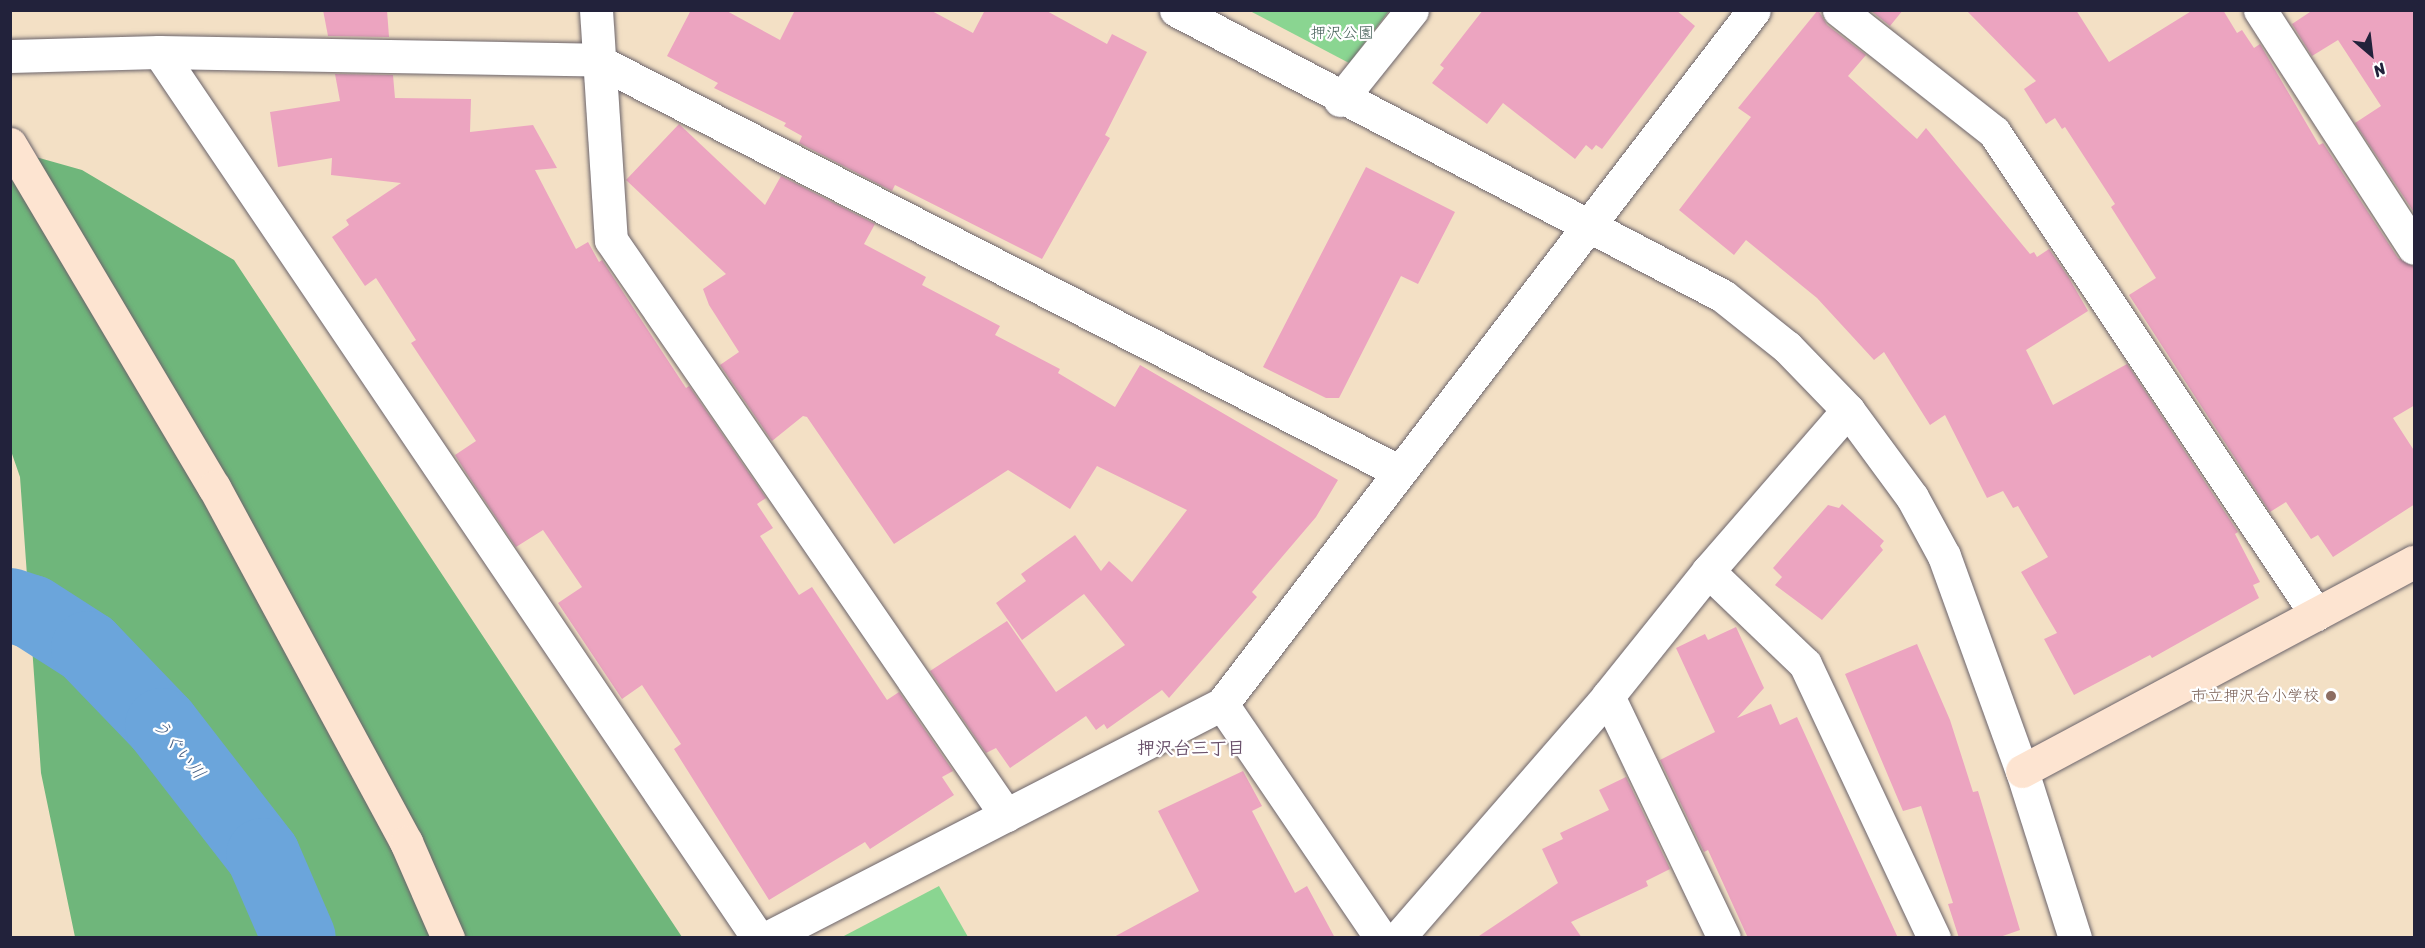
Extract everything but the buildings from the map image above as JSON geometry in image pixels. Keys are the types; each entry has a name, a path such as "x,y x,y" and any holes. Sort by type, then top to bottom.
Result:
{"street":[{"path":"596,10 596,60 611,240 1006,815"},
{"path":"1176,10 1340,100 1723,296 1787,347 1848,410 1912,497 1944,556 2022,771 2075,938"},
{"path":"1340,100 1412,10"},
{"path":"767,938 1222,704 1754,10"},
{"path":"1839,10 1994,132 2316,614"},
{"path":"2260,10 2415,248"},
{"path":"159,52 758,938"},
{"path":"10,56 159,52 596,60 1400,472"},
{"path":"10,144 214,487 406,842 448,938"},
{"path":"1398,938 1608,696 1708,571 1848,410"},
{"path":"2022,771 2415,562"},
{"path":"1708,571 1805,664 1934,938"},
{"path":"1608,696 1724,938"},
{"path":"1222,704 1381,938"}],"green space":[{"name":"押沢公園","path":"1250,11 1389,11 1349,63"},
{"path":"11,150 82,170 234,260 682,937 75,937 41,773 20,477 11,451"},
{"path":"939,886 968,937 842,937"}],"waterway":[{"name":"うぐい川","path":"10,605 32,612 88,648 162,725 263,855 299,938"}],"place":[{"name":"市立押沢台小学校","path":"2331,696"}],"district":[{"name":"押沢台三丁目","path":"1191,748"}]}
